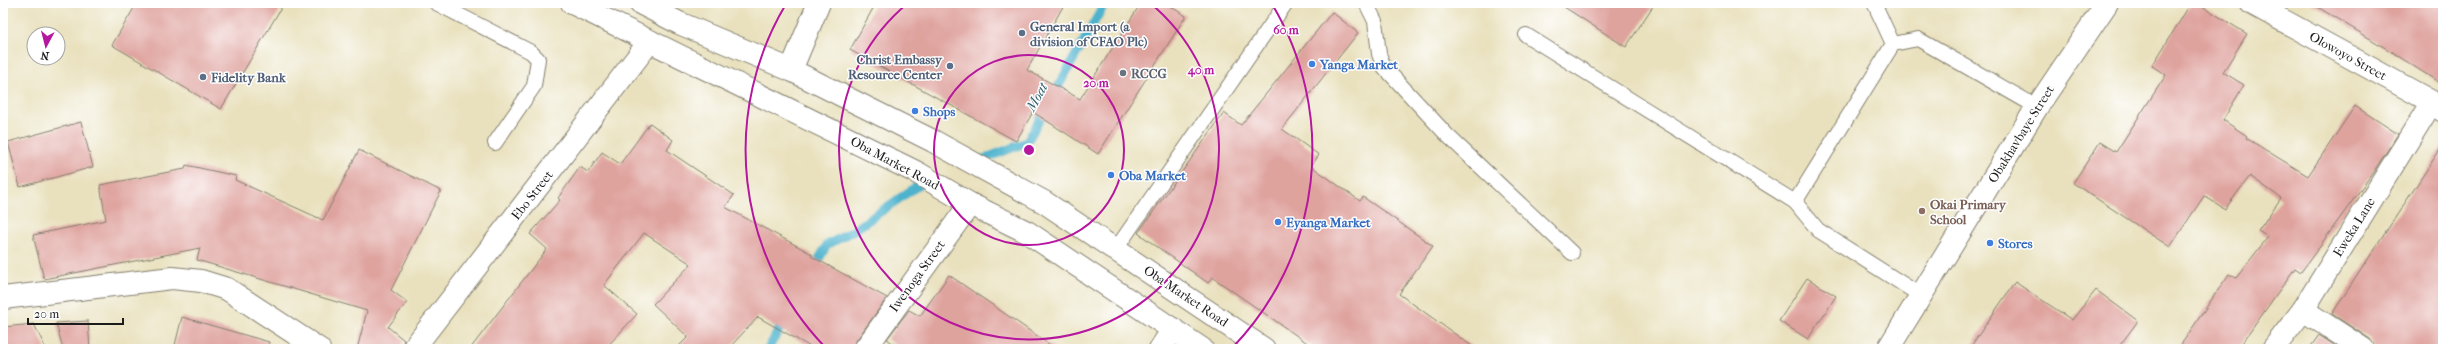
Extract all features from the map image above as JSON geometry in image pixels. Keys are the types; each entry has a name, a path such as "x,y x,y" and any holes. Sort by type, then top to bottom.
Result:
{"street":[{"name":"Oba Market Road","path":"572,3 916,172 970,204 1027,232 1202,349"},
{"name":"Oba Market Road","path":"640,3 679,23 791,70 940,144 1044,202 1264,349"},
{"path":"791,70 819,3"},
{"name":"Obakhavbaye Street","path":"1888,349 2037,107 2107,3"},
{"name":"Olowoyo Street","path":"2251,3 2437,106"},
{"name":"Ebo Street","path":"414,349 650,41"},
{"name":"Eweka Lane","path":"2273,349 2303,310 2437,106"},
{"name":"Iwenoga Street","path":"865,349 970,204"},
{"path":"3,298 172,278 201,281 227,288 319,349"},
{"path":"2303,310 2363,349"},
{"path":"1160,349 1173,329"}],"lane":[{"path":"436,3 531,52 538,59 534,86 495,143"},
{"path":"1116,249 1286,3"},
{"path":"1366,3 1375,21 1379,54 1384,67 1447,135 1572,253"},
{"path":"1874,3 1893,44"},
{"path":"1526,35 1795,202 1818,230 1920,295"},
{"path":"1795,202 1893,44 1918,39 2037,107"}],"building":[{"name":"Fidelity Bank","path":"137,3 284,3 221,109 112,45"},
{"path":"876,3 1065,3 1027,70 1080,99 1141,3 1165,3 1186,16 1098,154 1033,112 1016,141 850,50"},
{"path":"1558,3 1655,3 1626,47"},
{"path":"2191,3 2197,3 2247,34 2223,72 2244,85 2223,120 2247,136 2246,138 2308,176 2355,106 2398,134 2374,171 2301,272 2295,268 2238,349 2178,349 2229,274 2236,278 2268,237 2258,231 2281,198 2250,176 2225,209 2204,196 2170,247 2073,183 2100,142 2116,152 2166,75 2152,66"},
{"path":"2311,3 2443,3 2443,85 2387,49"},
{"path":"1332,12 1358,33 1282,129 1319,155 1311,166 1360,201 1363,197 1433,246 1399,294 1476,349 1316,349 1212,277 1208,283 1138,233 1224,113 1241,125"},
{"path":"81,122 93,167 20,187 8,142"},
{"path":"650,123 673,140 667,150 734,195 725,207 812,254 811,256 887,298 855,342 853,349 814,349 758,317 728,349 676,349 688,337 653,304 691,264 644,233 604,285 637,314 605,349 470,349 547,249 530,234 560,200 558,198 580,167 588,172 602,152 620,164"},
{"path":"2443,145 2443,349 2375,349 2370,339 2332,314"},
{"path":"359,150 441,191 391,290 407,302 388,327 404,340 401,349 357,349 367,311 197,260 200,248 44,279 33,235 106,220 100,185 185,169 186,165 236,176 235,180 323,220"},
{"path":"949,275 1056,349 901,349 887,339 909,310 920,316"},
{"path":"1807,278 1836,296 1808,339 1779,321"},
{"path":"2015,282 2072,320 2096,290 2138,321 2117,349 1969,349"},
{"path":"182,317 269,342 268,349 174,349"},
{"path":"88,321 90,349 63,349 56,323"},
{"path":"34,324 46,349 3,349 3,327"},
{"path":"2319,335 2340,349 2309,349"}],"waterway":[{"name":"Moat","path":"976,162 1027,142 1105,3"},
{"path":"812,271 827,245 853,231 920,184"},
{"path":"768,349 785,319"}],"place":[{"name":"General Import (a division of CFAO Plc)","path":"1022,33"},
{"name":"Yanga Market","path":"1312,64"},
{"name":"Christ Embassy Resource Center","path":"950,66"},
{"name":"RCCG","path":"1123,73"},
{"name":"Fidelity Bank","path":"203,77"},
{"name":"Shops","path":"915,111"},
{"name":"Oba Market","path":"1111,175"},
{"name":"Okai Primary School","path":"1922,211"},
{"name":"Eyanga Market","path":"1278,222"},
{"name":"Stores","path":"1990,243"}]}
